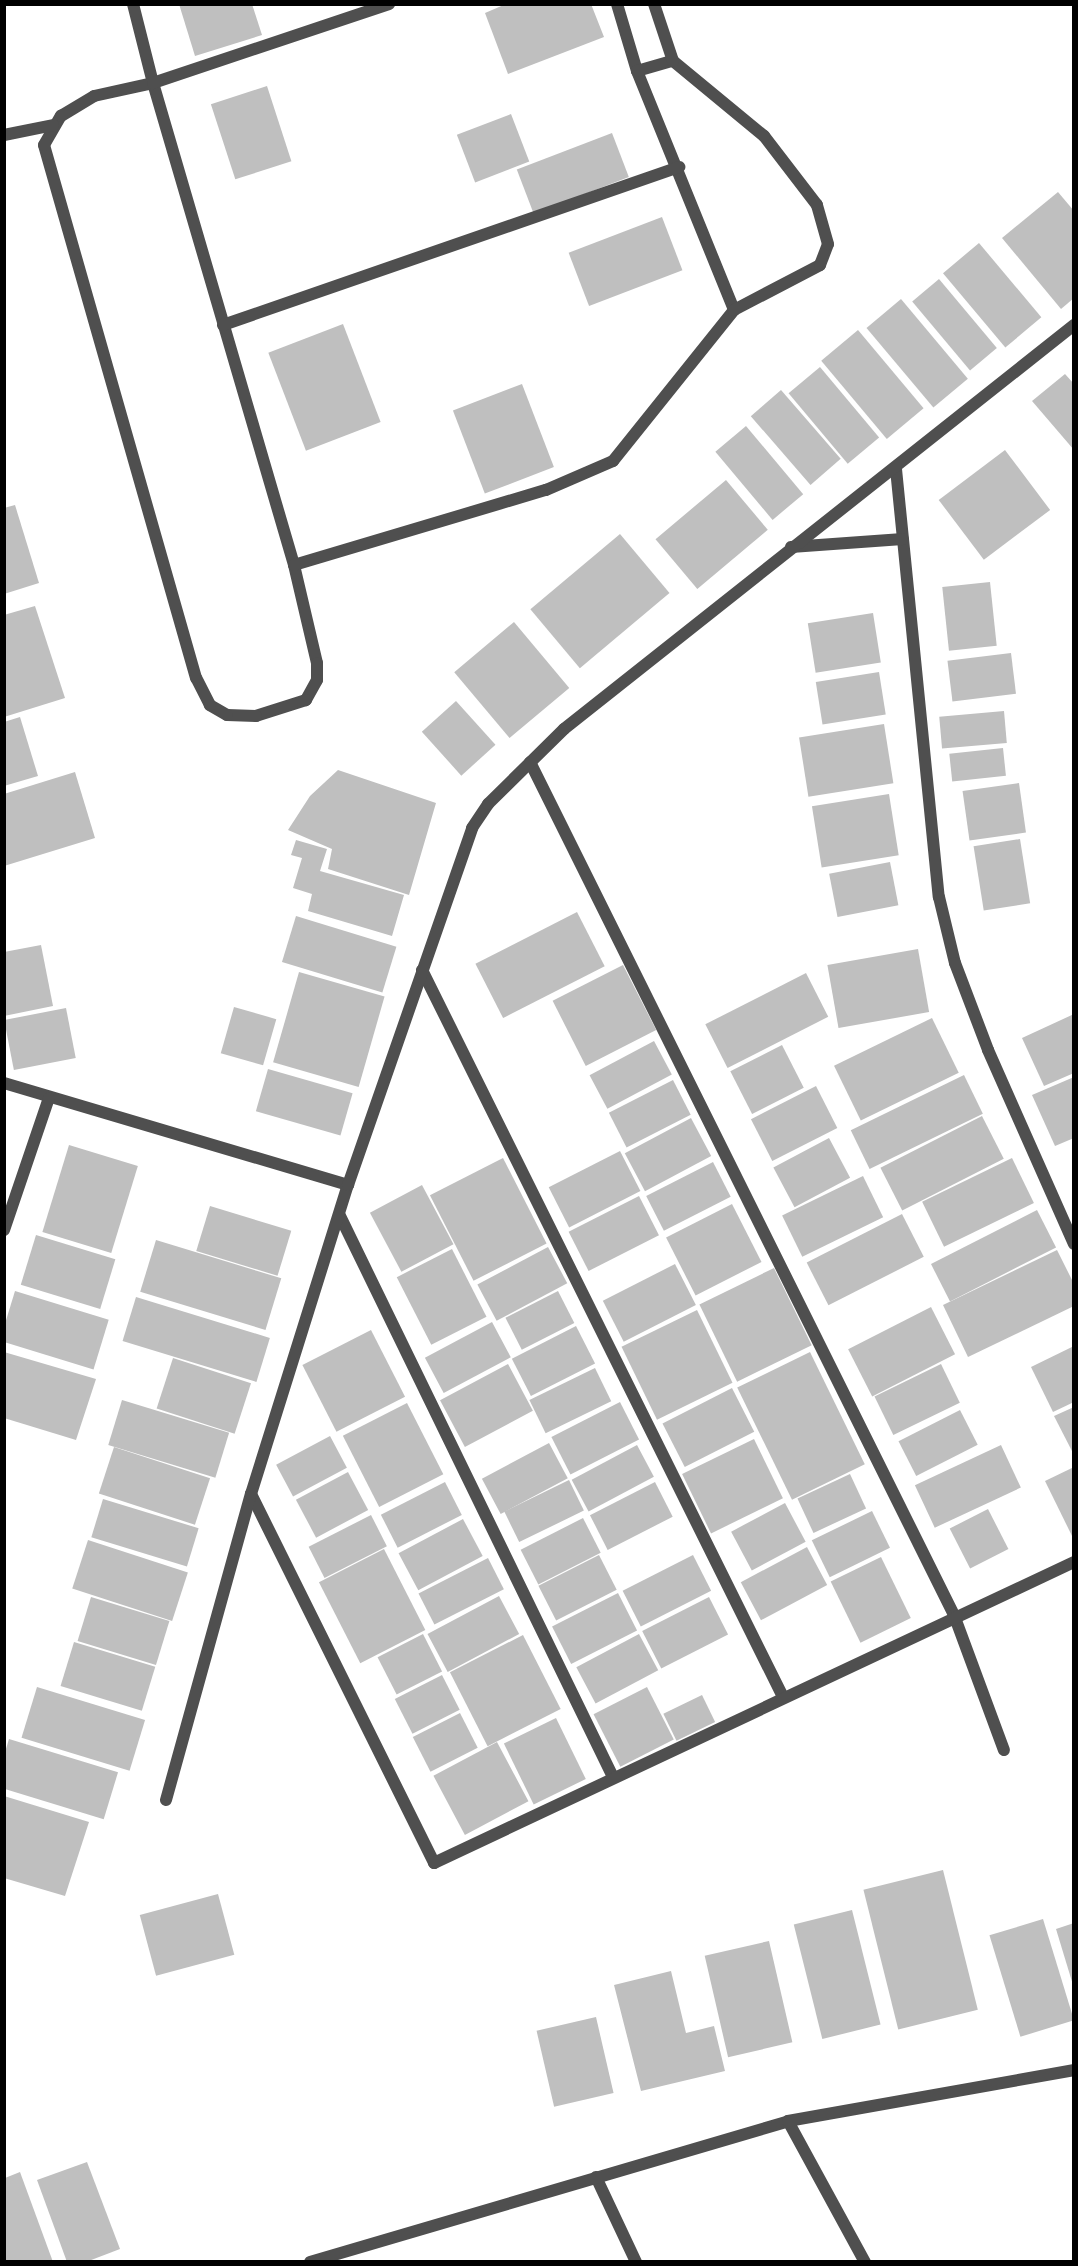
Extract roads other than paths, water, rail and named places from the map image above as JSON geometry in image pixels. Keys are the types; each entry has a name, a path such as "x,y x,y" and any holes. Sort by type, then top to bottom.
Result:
{"street":[{"path":"53,125 44,145 48,167 196,678 210,705 227,715 256,716 306,700 317,680 294,565 153,83 133,4"},
{"path":"4,135 53,125 94,96 153,83 389,4"},
{"path":"617,4 637,71 679,167 734,310"},
{"path":"294,565 546,490 613,461 734,310 820,265 828,244 826,225 764,136 673,61 654,4"},
{"path":"637,71 673,61"},
{"path":"223,325 679,167"},
{"path":"166,1800 251,1494 348,1185 472,828 530,762 789,548 896,469 1074,325"},
{"path":"896,469 929,823 955,963 1074,1244"},
{"path":"789,548 903,539"},
{"path":"530,762 954,1615 1004,1750"},
{"path":"422,970 783,1697"},
{"path":"4,1083 348,1185"},
{"path":"4,1230 49,1098"},
{"path":"340,1216 613,1777"},
{"path":"251,1494 434,1863 954,1615 1074,1562"},
{"path":"310,2262 788,2121 1074,2070"},
{"path":"788,2121 865,2262"},
{"path":"596,2177 636,2262"}]}
